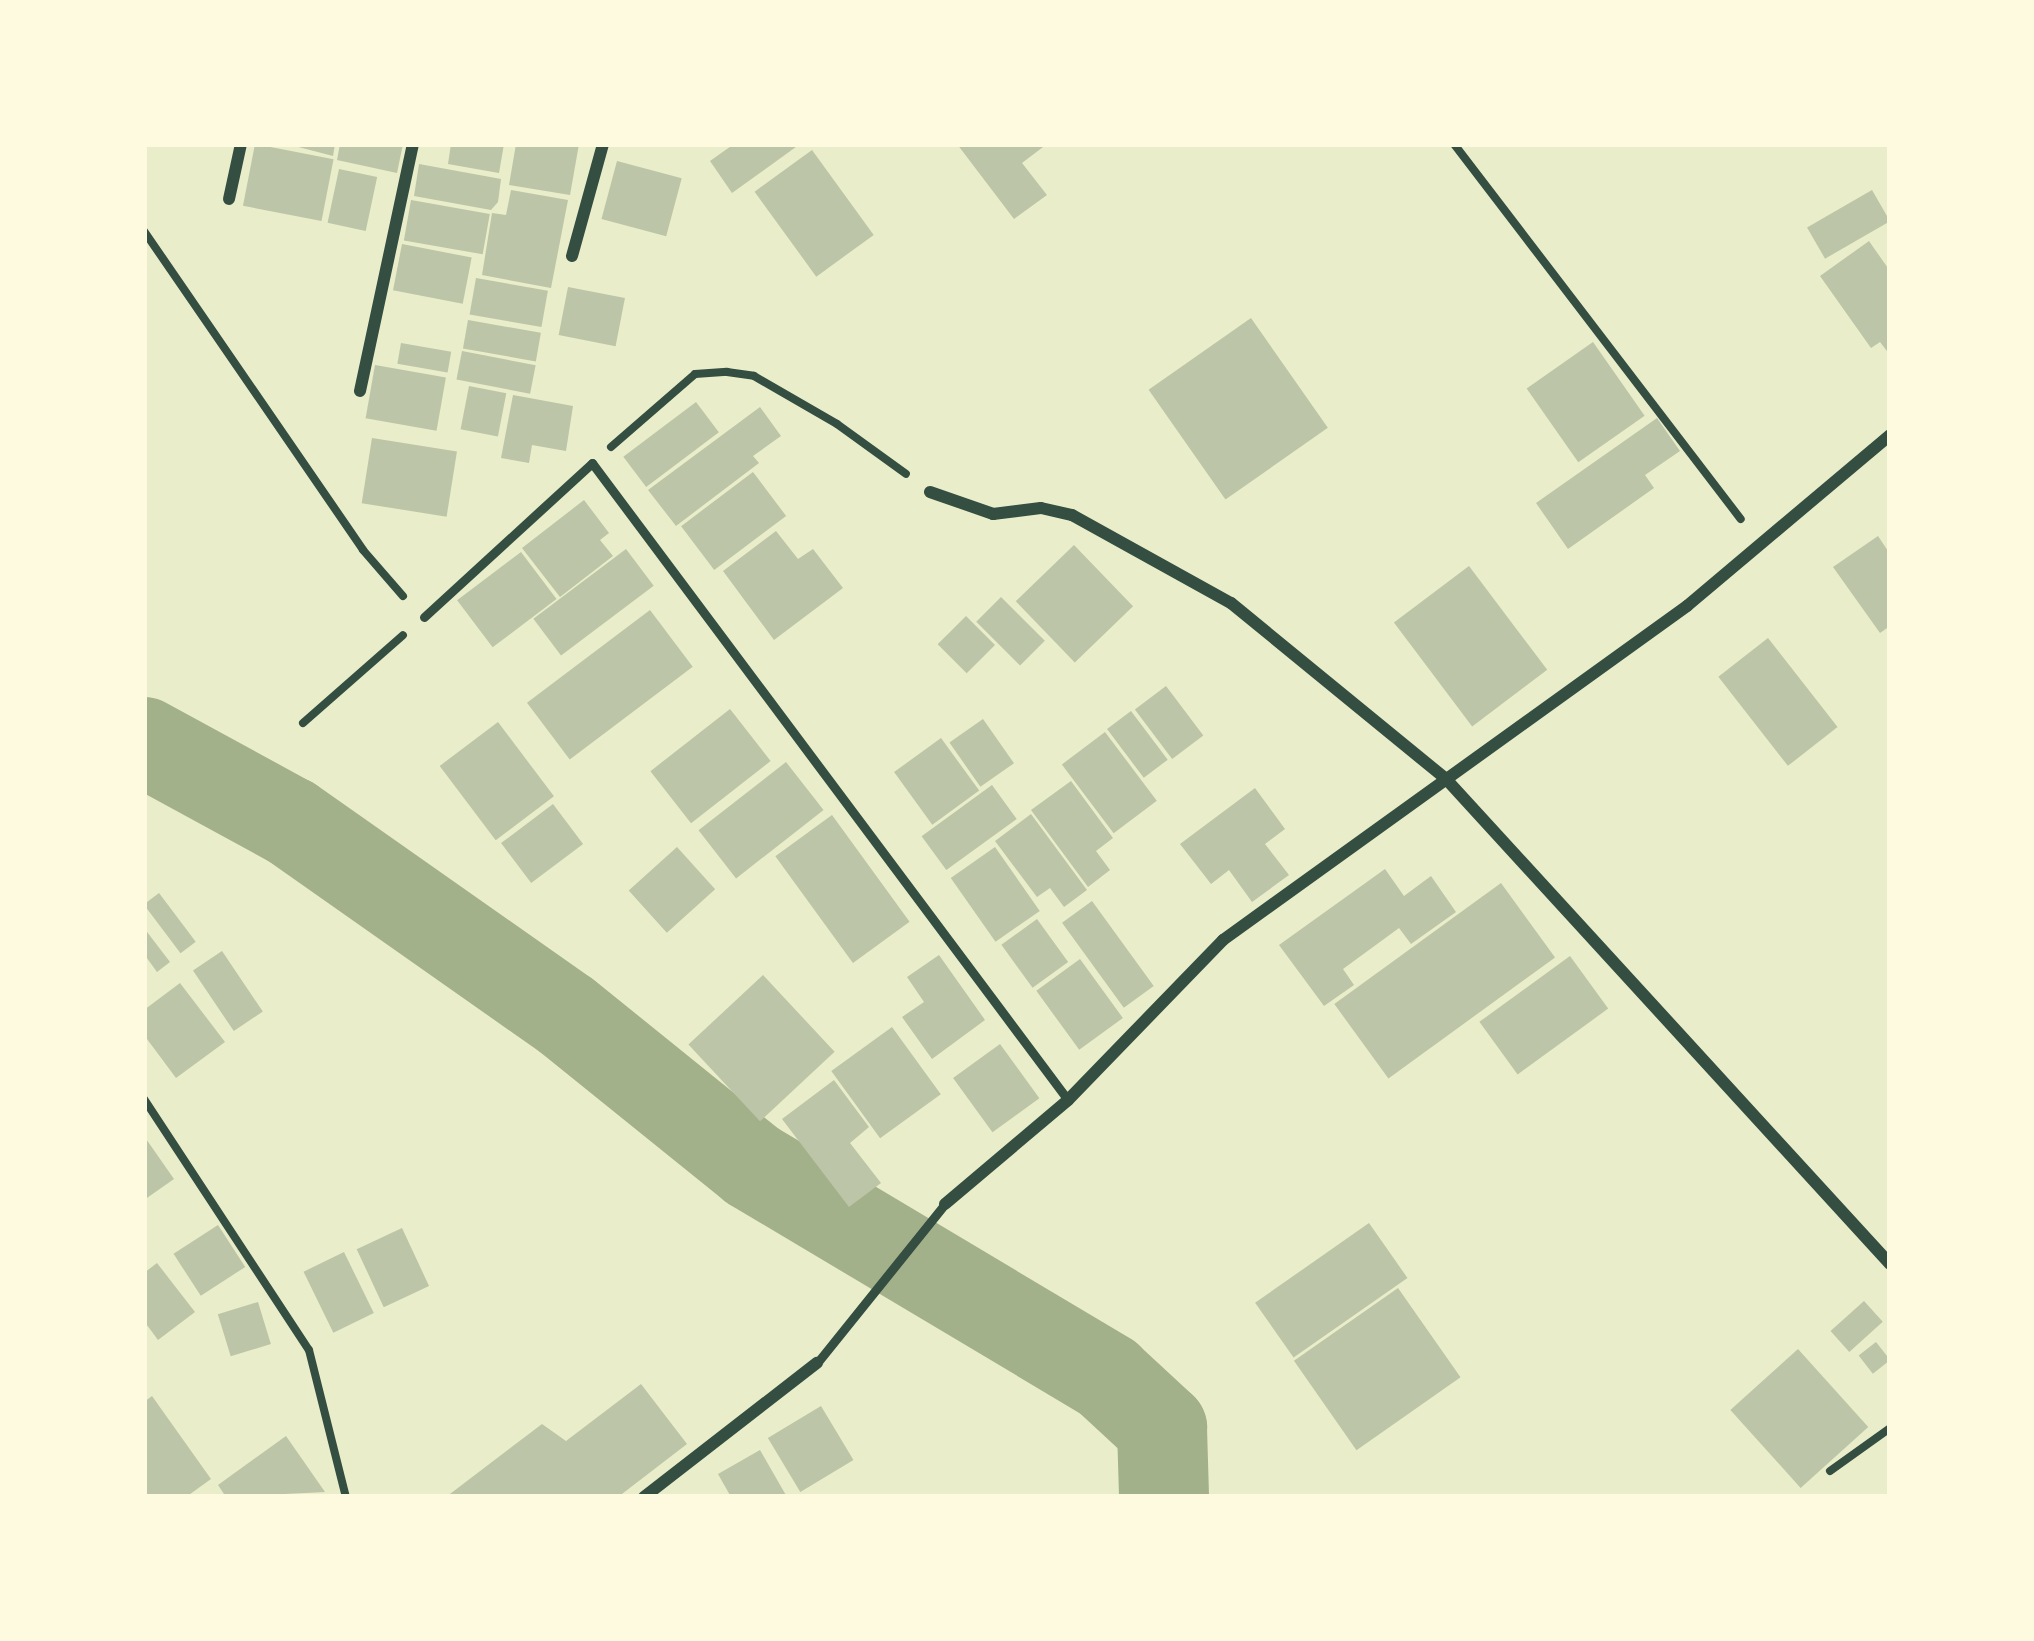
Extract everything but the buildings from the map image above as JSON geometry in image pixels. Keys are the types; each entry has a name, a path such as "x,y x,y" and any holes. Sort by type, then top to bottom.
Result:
{"street":[{"path":"229,199 241,144"},
{"path":"360,391 413,144"},
{"path":"572,256 603,144"},
{"path":"945,1204 1068,1100 1223,940 1760,544 1890,435"},
{"path":"930,492 961,508 1041,508 1103,529 1231,602 1447,779 1890,1264"},
{"path":"644,1497 818,1363"}],"lane":[{"path":"424,617 592,463 1068,1100"},
{"path":"818,1363 945,1204"}],"path":[{"path":"1454,144 1760,544"},
{"path":"144,231 402,595"},
{"path":"592,463 695,374 727,371 754,376 837,424 930,492"},
{"path":"302,723 424,617"},
{"path":"144,1099 309,1350 346,1497"},
{"path":"1830,1471 1890,1428"}],"waterway":[{"path":"144,742 291,822 567,1016 753,1166 1108,1378 1162,1428 1164,1497"}]}
